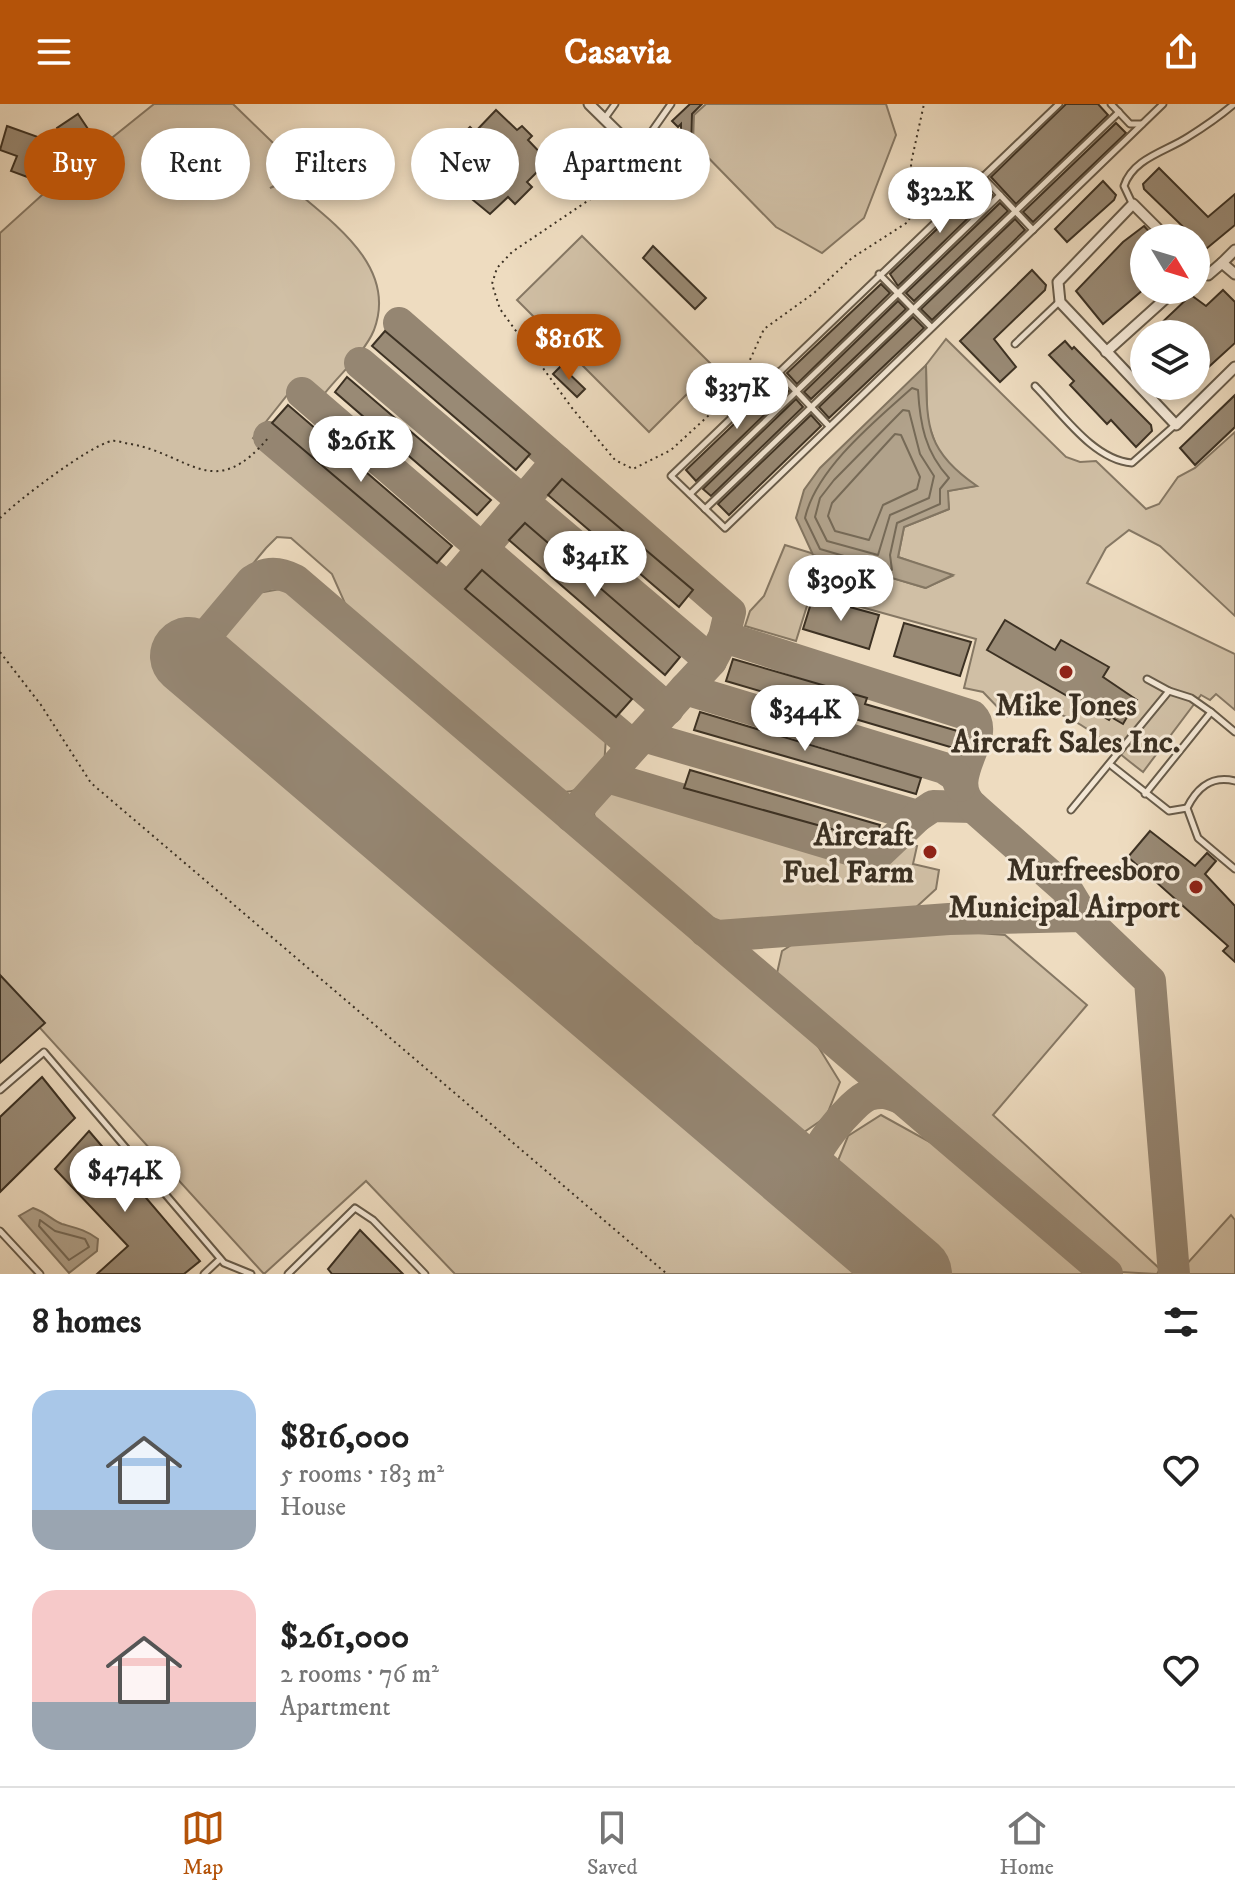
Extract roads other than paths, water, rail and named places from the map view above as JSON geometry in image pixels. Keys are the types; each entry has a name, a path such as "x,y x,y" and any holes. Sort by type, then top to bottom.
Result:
{"street":[{"path":"589,104 613,128"},
{"path":"1153,224 1133,204 1058,282 1060,302 1176,425 1235,367"},
{"path":"1210,273 1235,250"},
{"path":"1222,263 1235,274"},
{"path":"1106,352 1159,304"}],"lane":[{"path":"604,119 615,104"},
{"path":"656,128 671,104"},
{"path":"1059,104 671,476 725,528 1163,104"},
{"path":"1111,104 1130,124 1143,123"},
{"path":"1133,204 1124,186 1126,179 1156,151 1185,140 1234,104"},
{"path":"705,509 1119,112"},
{"path":"982,176 1033,230"},
{"path":"690,494 1000,195"},
{"path":"879,274 931,327"},
{"path":"1015,344 1060,302"},
{"path":"778,372 829,426"},
{"path":"1035,386 1103,454 1118,462 1132,463 1176,425"},
{"path":"1147,679 1191,698 1235,732"},
{"path":"1071,810 1112,766 1169,691"},
{"path":"1145,794 1211,712"},
{"path":"1112,766 1169,811 1187,808 1203,786 1226,779 1235,781"},
{"path":"1187,808 1198,838 1235,869"},
{"path":"0,1090 44,1052 220,1259 251,1274"},
{"path":"288,1274 355,1208 373,1220 425,1274"},
{"path":"0,1231 40,1274"},
{"path":"204,1274 220,1259"}],"water":[{"path":"926,365 932,434 947,460 977,486 948,491 949,509 904,527 898,557 953,575 926,588 813,555 796,518 804,490 820,468"},
{"path":"33,1208 59,1223 94,1236 98,1239 97,1251 69,1273 19,1216"}],"place":[{"name":"Mike Jones Aircraft Sales Inc.","path":"1066,672"},
{"name":"Aircraft Fuel Farm","path":"930,852"},
{"name":"Murfreesboro Municipal Airport","path":"1196,887"}]}
